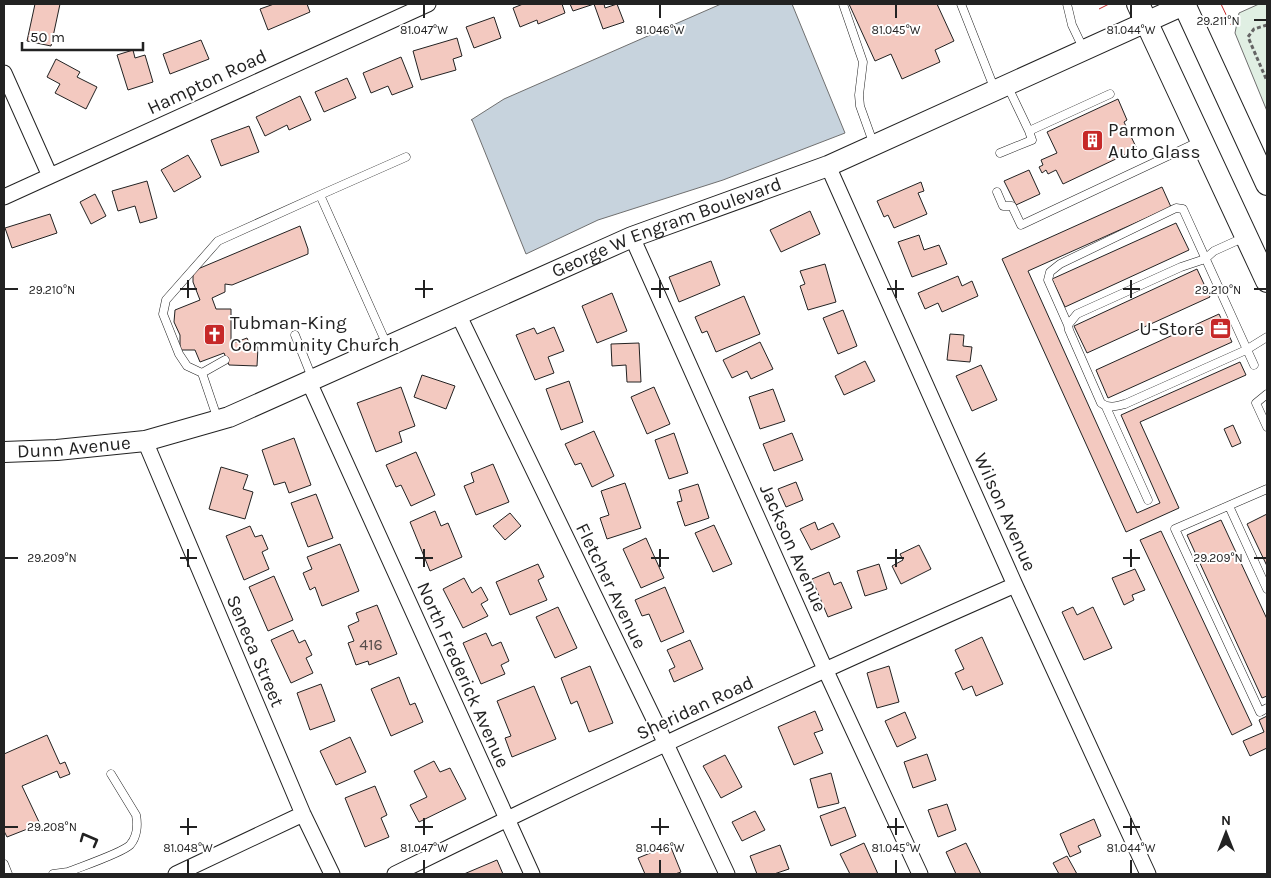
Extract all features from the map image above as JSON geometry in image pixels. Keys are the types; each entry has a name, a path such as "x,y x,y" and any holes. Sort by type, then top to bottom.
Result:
{"main road":[{"name":"George W Engram Boulevard","path":"145,441 229,417 459,316 632,237 828,166 1084,50 1143,13 1184,4"},
{"path":"1184,4 1267,184"},
{"path":"1143,13 1267,281"},
{"name":"Dunn Avenue","path":"4,452 57,450 145,441"}],"street":[{"name":"Hampton Road","path":"4,197 428,4"},
{"path":"4,73 50,176"},
{"name":"Wilson Avenue","path":"828,166 1015,584 1148,874"},
{"name":"Jackson Avenue","path":"632,237 825,669 920,874"},
{"name":"Fletcher Avenue","path":"459,316 666,744 726,874"},
{"name":"North Frederick Avenue","path":"311,381 532,874"},
{"name":"Seneca Street","path":"145,441 303,814 332,874"},
{"name":"Sheridan Road","path":"395,874 825,669 1015,584"},
{"path":"176,874 303,814"}],"lane":[{"path":"843,4 863,62 860,106 874,145"},
{"path":"961,4 1001,88 1029,131 1032,140 1000,153"},
{"path":"1067,4 1072,25 1084,50"},
{"path":"1029,131 1110,94"},
{"path":"997,192 1003,206 1012,206 1021,225 1202,141"},
{"path":"218,420 202,373 187,366 179,354 163,314 166,300 218,241 406,157"},
{"path":"320,195 388,347"},
{"path":"1148,500 1106,407 1102,403 1048,280 1050,272 1060,264 1176,208 1183,209 1254,365"},
{"path":"1068,325 1077,314 1205,258 1214,251 1246,236"},
{"path":"295,335 311,381"},
{"path":"1106,407 1125,404 1246,350 1267,337"},
{"path":"202,373 225,360"},
{"path":"1267,394 1256,403 1267,427"},
{"path":"1267,489 1175,529 1260,712 1267,708"},
{"path":"1228,506 1267,589"},
{"path":"53,874 68,873 129,846 136,833 136,815 111,774"},
{"path":"4,864 8,874"}],"path":[{"path":"1267,24 1254,29 1248,37 1267,81"}],"green space":[{"path":"1259,4 1267,4 1267,111 1235,33 1239,13"}],"shaded area":[{"path":"721,4 792,4 845,133 723,180 598,220 526,254 471,120 504,99"}],"building":[{"path":"35,4 60,4 51,46 27,41"},
{"path":"274,4 307,4 310,12 268,30 260,9"},
{"path":"523,4 562,4 565,13 538,24 537,20 520,27 513,8"},
{"path":"570,4 594,4 573,11"},
{"path":"594,4 604,4 605,8 617,4 624,22 603,29"},
{"path":"849,4 937,4 954,41 935,50 940,62 902,79 891,54 875,61"},
{"path":"494,17 501,38 474,48 466,27"},
{"path":"457,38 462,56 453,59 456,70 421,80 413,51"},
{"path":"201,40 209,59 170,74 163,54"},
{"path":"133,50 135,58 145,55 153,82 128,90 117,55"},
{"path":"401,57 413,87 392,95 388,86 371,93 363,73"},
{"path":"56,59 80,72 77,77 97,87 86,109 55,93 60,84 47,77"},
{"path":"347,78 356,98 324,112 315,92"},
{"path":"300,96 311,120 289,130 287,125 265,136 256,117"},
{"name":"Parmon Auto Glass","path":"1118,99 1127,120 1124,122 1137,149 1063,184 1056,170 1048,174 1046,170 1042,173 1039,167 1043,165 1041,160 1057,153 1047,132"},
{"path":"249,126 259,152 221,166 211,140"},
{"path":"188,155 201,177 174,192 161,170"},
{"path":"1029,170 1040,194 1016,205 1004,181"},
{"path":"147,181 157,218 140,223 135,206 118,211 112,191"},
{"path":"921,182 924,191 918,193 927,214 894,228 888,215 884,217 877,201"},
{"path":"1162,187 1171,207 1028,271 1137,513 1160,503 1121,415 1240,362 1246,375 1140,422 1179,508 1126,532 1002,259"},
{"path":"95,194 106,216 91,224 80,202"},
{"path":"810,211 820,234 781,252 770,230"},
{"path":"50,214 57,233 12,248 5,228"},
{"path":"1176,223 1189,250 1065,307 1052,279"},
{"path":"300,226 308,254 232,285 225,284 225,292 212,298 216,309 231,309 231,344 247,338 251,347 258,347 257,366 229,365 224,353 200,362 195,350 180,350 180,335 174,322 175,310 200,300 193,282 193,271"},
{"path":"919,235 924,250 939,245 947,264 912,277 898,242"},
{"path":"711,261 720,285 679,302 669,277"},
{"path":"825,264 836,302 808,310 800,286 805,284 800,271"},
{"path":"1197,269 1210,297 1087,353 1074,326"},
{"path":"958,276 962,286 972,281 978,296 942,312 938,303 925,309 918,293"},
{"path":"612,293 627,331 597,343 582,306"},
{"path":"744,296 760,334 716,352 707,331 702,333 695,317"},
{"path":"843,310 857,346 838,354 823,318"},
{"path":"1219,314 1232,342 1108,398 1096,370"},
{"path":"554,327 564,351 548,357 554,373 535,380 516,335 534,328 537,334"},
{"path":"950,334 964,335 963,346 972,347 970,362 947,360"},
{"path":"760,342 773,369 751,379 747,371 732,378 723,360"},
{"path":"639,343 641,382 627,382 626,365 612,366 611,344"},
{"path":"865,361 875,381 844,395 835,376"},
{"path":"981,365 997,400 972,411 956,376"},
{"path":"422,375 455,386 446,409 414,397"},
{"path":"569,381 583,422 561,430 546,389"},
{"path":"401,387 415,426 399,432 402,442 376,452 357,403"},
{"path":"654,387 670,424 647,434 631,397"},
{"path":"773,389 785,421 760,429 749,397"},
{"path":"1233,425 1241,443 1232,447 1224,429"},
{"path":"594,431 614,476 592,487 581,463 575,465 565,444"},
{"path":"674,433 688,473 669,479 655,440"},
{"path":"792,433 803,460 774,471 763,444"},
{"path":"294,438 311,485 289,493 285,482 274,485 262,450"},
{"path":"416,452 435,495 411,506 401,485 396,487 386,465"},
{"path":"493,464 509,502 476,515 464,486 474,482 471,473"},
{"path":"221,467 248,475 243,489 253,492 245,519 209,509"},
{"path":"796,482 803,500 786,507 778,489"},
{"path":"625,483 641,528 607,539 600,518 609,515 601,491"},
{"path":"698,484 709,518 685,526 677,502 682,501 679,490"},
{"path":"316,494 333,538 308,547 291,503"},
{"path":"435,511 441,526 448,523 462,557 430,571 410,522"},
{"path":"510,513 521,526 505,540 493,526"},
{"path":"1267,514 1267,566 1247,524"},
{"path":"1221,520 1267,619 1267,696 1262,698 1187,535"},
{"path":"815,522 818,530 833,523 840,537 811,550 800,529"},
{"path":"714,525 732,564 713,572 695,533"},
{"path":"250,526 255,537 262,535 268,549 262,552 269,569 244,580 226,536"},
{"path":"1161,531 1252,725 1232,735 1140,540"},
{"path":"646,538 664,578 641,588 623,549"},
{"path":"340,544 359,591 322,606 315,587 310,590 303,573 312,569 307,557"},
{"path":"919,545 931,569 901,584 892,566 903,560 900,554"},
{"path":"538,564 544,577 538,580 547,600 510,615 496,582"},
{"path":"879,564 887,589 865,596 857,571"},
{"path":"1135,569 1145,590 1132,595 1134,600 1124,605 1112,578"},
{"path":"829,572 834,585 841,582 852,608 828,617 812,579"},
{"path":"274,576 293,620 268,631 249,587"},
{"path":"464,578 472,593 481,587 488,600 481,604 488,616 463,628 443,589"},
{"path":"665,587 684,632 661,642 649,614 642,616 635,600"},
{"path":"377,605 397,654 369,665 368,661 356,665 348,643 354,641 348,626 359,621 356,613"},
{"path":"558,607 577,648 555,658 536,617"},
{"path":"1073,607 1077,615 1093,607 1112,648 1084,660 1062,612"},
{"path":"293,630 299,643 305,640 312,655 306,658 313,673 291,683 271,640"},
{"path":"486,633 492,646 501,642 509,661 501,665 505,674 481,684 463,643"},
{"path":"982,637 1003,684 976,696 972,686 963,690 955,673 964,669 955,650"},
{"path":"690,640 703,669 674,682 669,670 675,667 667,650"},
{"path":"590,666 613,723 589,732 577,701 571,704 561,678"},
{"path":"889,666 899,702 877,708 867,673"},
{"path":"399,677 410,705 415,703 423,722 391,736 371,689"},
{"path":"321,684 335,721 310,730 297,693"},
{"path":"534,686 556,739 512,757 505,738 511,736 497,701"},
{"path":"815,711 823,730 814,733 823,753 794,765 778,727"},
{"path":"905,712 916,738 897,747 885,721"},
{"path":"1267,716 1267,748 1250,756 1243,741 1264,732 1259,720"},
{"path":"47,735 60,764 65,762 70,774 60,778 57,771 22,786 40,824 7,837 4,831 4,754"},
{"path":"350,737 366,772 336,785 320,751"},
{"path":"927,754 936,780 913,788 904,762"},
{"path":"725,755 742,787 721,798 703,766"},
{"path":"434,761 440,772 450,768 466,799 419,822 410,805 427,797 414,771"},
{"path":"831,773 839,803 818,808 810,779"},
{"path":"375,786 387,815 381,818 389,837 365,847 345,798"},
{"path":"947,804 956,830 938,837 928,810"},
{"path":"845,807 856,836 831,846 820,816"},
{"path":"755,811 765,830 742,841 732,822"},
{"path":"1094,819 1101,836 1078,846 1081,852 1070,857 1060,834"},
{"path":"864,843 878,874 850,874 840,854"},
{"path":"966,843 981,874 956,874 946,852"},
{"path":"670,845 681,872 675,874 645,874 638,858"},
{"path":"780,845 789,869 774,874 757,874 750,856"},
{"path":"1067,856 1077,874 1059,874 1053,863"},
{"path":"497,860 503,874 464,874"}],"wall":[{"path":"81,841 83,834 97,840 94,847"}],"power":[{"path":"1099,9 1109,4"},
{"path":"1221,4 1231,25"}],"place":[{"name":"Parmon Auto Glass","path":"1092,141"},
{"name":"U-Store","path":"1220,329"},
{"name":"Tubman-King Community Church","path":"214,334"}]}
